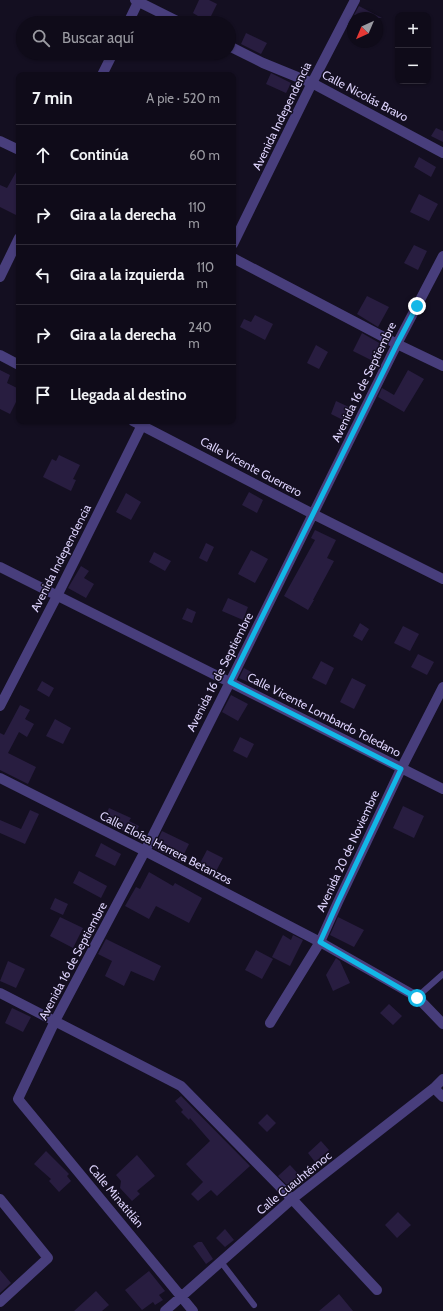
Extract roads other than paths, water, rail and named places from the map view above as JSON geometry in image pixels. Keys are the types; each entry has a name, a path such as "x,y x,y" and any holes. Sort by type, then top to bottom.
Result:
{"street":[{"name":"Avenida Independencia","path":"236,238 312,83 356,0"},
{"path":"131,16 138,1 168,16"},
{"name":"Calle Nicolás Bravo","path":"236,50 263,63 312,83 443,153"},
{"path":"104,72 110,60"},
{"path":"0,141 16,149"},
{"path":"0,277 16,244"},
{"name":"Avenida 16 de Septiembre","path":"18,1099 55,1021 145,851 397,344 443,256"},
{"path":"236,260 397,344 443,366"},
{"path":"0,355 16,363"},
{"name":"Avenida Independencia","path":"0,706 57,596 139,424"},
{"name":"Calle Vicente Guerrero","path":"144,424 313,514 443,580"},
{"name":"Calle Vicente Lombardo Toledano","path":"0,567 443,789"},
{"name":"Avenida 20 de Noviembre","path":"270,1023 320,942 401,769 443,687"},
{"name":"Calle Eloísa Herrera Betanzos","path":"0,778 320,942 417,998 443,1024"},
{"path":"0,993 181,1086 377,1290"},
{"name":"Calle Cuauhtémoc","path":"165,1311 292,1200 434,1088 443,1079"},
{"path":"434,1088 443,1097"},
{"name":"Calle Minatitlán","path":"18,1099 193,1311"},
{"path":"0,1199 48,1258 0,1302"}],"lane":[{"path":"417,998 443,974"},
{"path":"221,1262 254,1305"}]}
